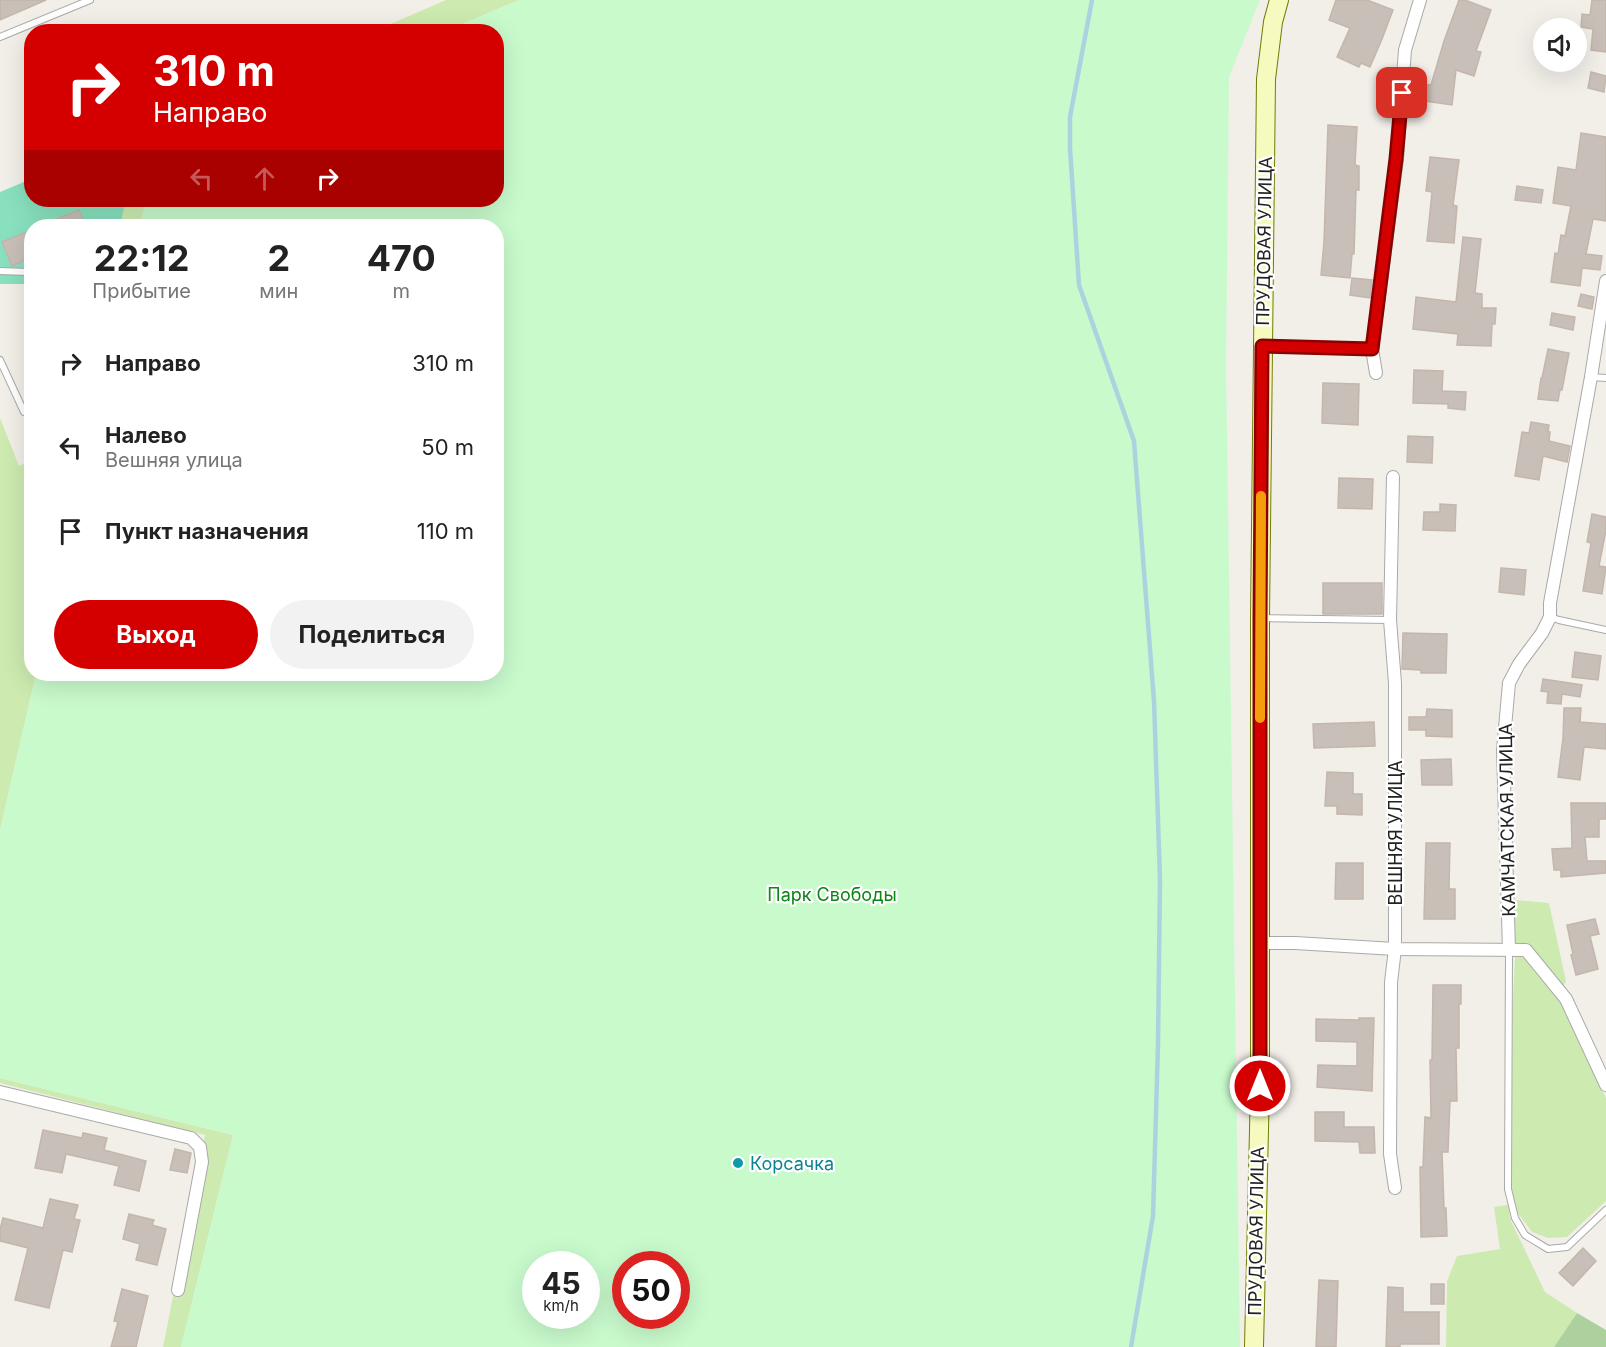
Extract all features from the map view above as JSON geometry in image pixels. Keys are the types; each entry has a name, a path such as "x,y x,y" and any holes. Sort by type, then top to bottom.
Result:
{"main road":[{"name":"ПРУДОВАЯ УЛИЦА","path":"1254,1347 1260,1086 1260,618 1266,79 1273,22 1279,0"}],"street":[{"path":"1376,373 1372,349 1396,159 1405,50 1420,0"},
{"name":"КАМЧАТСКАЯ УЛИЦА","path":"1509,950 1503,750 1509,683 1550,617 1550,603 1606,281"},
{"path":"1262,346 1372,349"},
{"name":"ВЕШНЯЯ УЛИЦА","path":"1393,477 1390,620 1395,682 1395,949 1391,982 1390,1154 1395,1188"},
{"path":"1260,943 1395,949 1526,950 1566,999 1606,1085"},
{"path":"0,1092 191,1138 200,1147 202,1162 178,1290"}],"lane":[{"path":"32,24 90,0"},
{"path":"0,37 24,27"},
{"path":"0,271 24,272"},
{"path":"0,360 24,412"},
{"path":"1591,376 1606,378"},
{"path":"1550,617 1606,630"},
{"path":"1260,618 1390,620"},
{"path":"1509,950 1508,1189 1515,1218 1525,1235 1548,1249 1567,1247 1606,1210"}],"green space":[{"path":"446,0 519,0 462,24 390,24"},
{"name":"Парк Свободы","path":"519,0 1260,0 1229,77 1226,366 1240,1347 181,1347 233,1135 0,1078 0,830 34,681 504,681 504,219 142,219 144,207 504,207 504,24 462,24"},
{"path":"24,182 24,207 124,207 122,219 24,219 24,284 0,284 0,192"},
{"path":"124,207 144,207 142,219 122,219"},
{"path":"0,418 19,466 24,464 24,681 34,681 0,830"},
{"path":"1515,900 1549,903 1566,981 1558,997 1606,1098 1606,1201 1567,1237 1548,1238 1532,1232 1520,1216 1508,1206 1511,1221 1545,1292 1577,1313 1554,1347 1446,1347 1447,1281 1457,1256 1500,1249 1494,1207 1508,1205"},
{"path":"0,1078 233,1135 181,1347 163,1347 205,1135 0,1083"},
{"path":"1577,1313 1606,1330 1606,1347 1554,1347"}],"building":[{"path":"0,0 46,0 0,20"},
{"path":"1336,0 1367,0 1393,10 1370,67 1361,63 1359,67 1337,57 1350,28 1329,20"},
{"path":"1459,0 1491,10 1476,51 1481,52 1474,76 1456,70 1452,105 1418,100 1420,84 1431,85"},
{"path":"1592,0 1606,0 1606,52 1591,50 1593,29 1587,28 1587,18 1582,18 1582,14 1590,15"},
{"path":"1591,72 1606,76 1604,92 1588,88"},
{"path":"1328,125 1357,127 1355,165 1359,166 1359,190 1356,190 1354,254 1352,254 1350,278 1321,275"},
{"path":"1581,133 1606,137 1606,221 1593,219 1586,254 1602,256 1600,270 1582,268 1580,286 1551,282 1555,253 1558,254 1561,235 1565,236 1571,206 1553,203 1558,167 1576,170"},
{"path":"1430,157 1459,160 1453,205 1457,206 1454,243 1427,241 1432,192 1426,191"},
{"path":"1517,186 1543,190 1541,203 1515,200"},
{"path":"79,210 83,219 57,219"},
{"path":"24,233 24,261 12,266 2,242"},
{"path":"1463,237 1481,239 1475,293 1482,294 1482,308 1496,308 1495,324 1492,324 1491,346 1457,345 1458,334 1413,329 1416,297 1456,302"},
{"path":"1352,278 1372,280 1370,298 1350,295"},
{"path":"1581,294 1594,297 1592,309 1578,306"},
{"path":"1552,313 1575,317 1573,330 1550,325"},
{"path":"1548,349 1569,353 1558,401 1538,399"},
{"path":"1414,370 1443,371 1442,391 1466,392 1465,410 1448,408 1448,404 1413,403"},
{"path":"1323,383 1359,384 1358,425 1322,423"},
{"path":"1531,422 1549,425 1549,441 1570,446 1567,462 1543,456 1539,480 1515,476 1522,432 1529,433"},
{"path":"1408,436 1433,437 1432,463 1407,462"},
{"path":"1339,478 1373,479 1372,509 1338,508"},
{"path":"1440,504 1456,505 1455,531 1423,530 1424,512 1440,512"},
{"path":"1592,514 1606,517 1606,530 1599,566 1606,567 1602,594 1583,591 1591,543 1587,542"},
{"path":"1501,568 1526,570 1524,595 1499,592"},
{"path":"1323,583 1382,583 1382,614 1323,614"},
{"path":"1403,633 1447,634 1446,673 1421,673 1421,670 1402,669"},
{"path":"1575,652 1601,656 1598,680 1572,677"},
{"path":"1543,679 1582,685 1580,697 1562,694 1561,704 1547,703 1548,692 1541,691"},
{"path":"1564,708 1581,708 1580,722 1606,724 1606,749 1584,747 1580,780 1558,777"},
{"path":"1427,709 1452,710 1452,737 1426,736 1426,730 1409,730 1409,717 1426,717"},
{"path":"1374,722 1375,746 1314,748 1313,724"},
{"path":"1451,759 1452,785 1422,785 1421,760"},
{"path":"1327,772 1353,773 1353,794 1362,794 1362,815 1337,814 1337,806 1325,806"},
{"path":"1571,803 1606,803 1606,819 1599,819 1599,837 1585,837 1587,861 1606,861 1606,873 1561,877 1561,870 1554,870 1552,849 1572,848"},
{"path":"1426,843 1450,843 1449,889 1455,889 1455,919 1424,919"},
{"path":"1336,863 1363,863 1363,899 1335,899"},
{"path":"1595,919 1599,934 1590,936 1598,969 1576,975 1567,925"},
{"path":"1433,985 1461,985 1459,1048 1456,1048 1457,1101 1450,1101 1448,1152 1442,1152 1447,1236 1421,1237 1420,1167 1423,1167 1425,1117 1431,1118 1430,1060 1432,1060"},
{"path":"1359,1018 1374,1018 1372,1091 1317,1087 1318,1065 1357,1066 1357,1042 1316,1041 1316,1019 1359,1020"},
{"path":"1315,1112 1344,1112 1344,1127 1374,1127 1375,1153 1360,1153 1359,1142 1315,1141"},
{"path":"43,1130 82,1138 83,1133 107,1138 104,1150 146,1161 139,1191 114,1185 119,1166 66,1154 62,1173 35,1168"},
{"path":"175,1149 191,1153 187,1173 170,1170"},
{"path":"50,1199 78,1205 74,1219 80,1220 72,1252 63,1250 49,1308 15,1300 28,1248 0,1241 0,1229 3,1218 43,1228"},
{"path":"129,1214 154,1220 152,1225 166,1229 157,1265 136,1260 140,1244 123,1239"},
{"path":"1583,1248 1596,1261 1573,1286 1559,1273"},
{"path":"1319,1280 1338,1281 1336,1347 1316,1347"},
{"path":"1431,1284 1444,1284 1444,1304 1431,1304"},
{"path":"1388,1287 1403,1288 1403,1312 1439,1312 1439,1344 1400,1344 1400,1347 1386,1347"},
{"path":"122,1289 148,1296 136,1347 111,1347 118,1322 114,1321"}],"waterway":[{"path":"1092,0 1070,117 1079,285 1134,441 1154,701 1160,879 1153,1216 1131,1347"}],"slow traffic":[{"path":"1260,718 1261,496"}],"place":[{"name":"Корсачка","path":"738,1163"}],"route":[{"path":"1260,1086 1262,346 1372,349 1402,93"}]}
